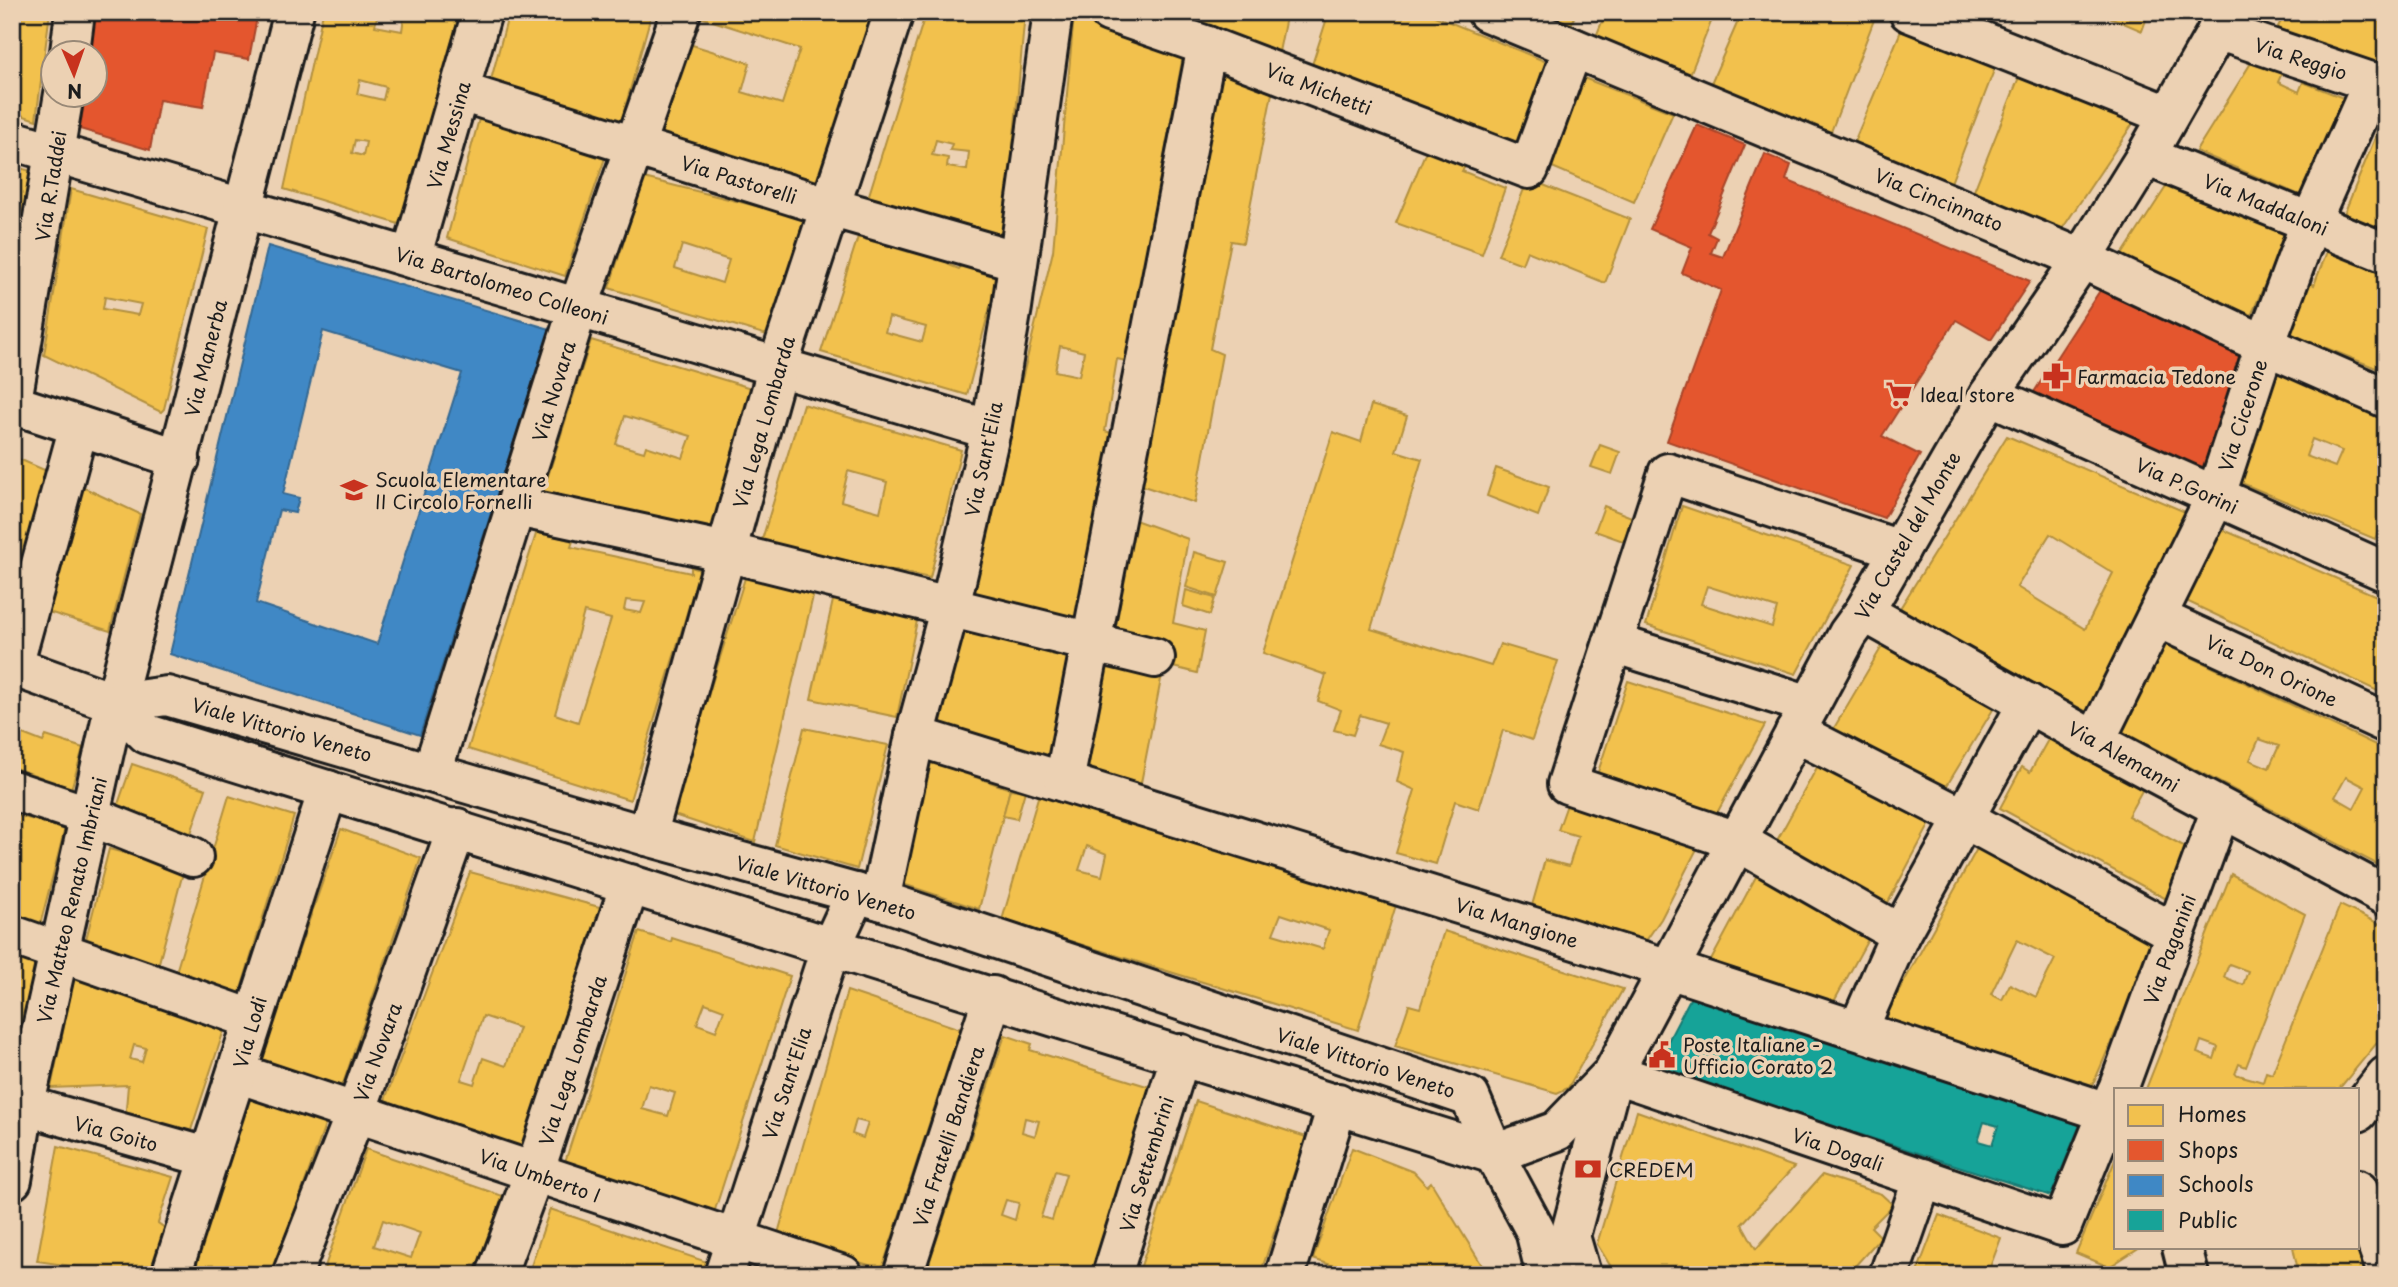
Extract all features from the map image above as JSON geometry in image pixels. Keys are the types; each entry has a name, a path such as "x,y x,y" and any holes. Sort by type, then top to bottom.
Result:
{"street":[{"path":"72,38 75,12"},
{"name":"Via Manerba","path":"115,703 294,12"},
{"name":"Via Messina","path":"411,258 482,12"},
{"name":"Via Novara","path":"432,772 578,308 637,147 681,12"},
{"name":"Via Lega Lombarda","path":"647,836 778,366 894,12"},
{"name":"Via Sant'Elia","path":"729,1258 831,949 868,897 950,607 991,430 1018,261 1052,12"},
{"name":"Via Michetti","path":"1109,12 1207,46 1529,169 1573,48"},
{"name":"Via Cincinnato","path":"1487,12 2082,259 2265,345 2386,398"},
{"path":"1909,12 2168,115"},
{"name":"Via Castel del Monte","path":"1552,1233 1613,1073 1848,634 1864,612 1989,395 2082,259 2146,156 2222,21"},
{"name":"Via Reggio","path":"2222,21 2379,84"},
{"path":"1064,782 1207,46"},
{"name":"Via Cicerone","path":"2095,741 2215,498 2265,345 2311,221 2379,84"},
{"name":"Via Pastorelli","path":"461,92 830,207 1018,261"},
{"name":"Via R.Taddei","path":"12,402 62,108"},
{"name":"Via Bartolomeo Colleoni","path":"12,140 991,430"},
{"name":"Via Maddaloni","path":"2146,156 2386,253"},
{"name":"Via P.Gorini","path":"1989,395 2386,572"},
{"path":"12,402 180,459"},
{"path":"13,667 79,426"},
{"path":"1900,550 1668,473 1567,784 1737,841 1900,934"},
{"path":"517,507 726,552 1154,658"},
{"name":"Via Alemanni","path":"1864,612 2095,741 2386,896"},
{"name":"Via Don Orione","path":"2158,618 2386,723"},
{"path":"1613,643 1802,719 1965,819 2175,933"},
{"name":"Viale Vittorio Veneto","path":"13,667 115,703 147,734 457,828 831,949 1181,1054 1494,1154"},
{"name":"Viale Vittorio Veneto","path":"115,703 167,696 647,836 868,897 1470,1097 1494,1154 1552,1233"},
{"name":"Via Matteo Renato Imbriani","path":"12,1180 18,1105 60,952 115,703"},
{"path":"1858,1030 1900,934 2028,703"},
{"name":"Via Mangione","path":"915,736 1858,1030 2114,1103"},
{"path":"12,790 90,816 193,857"},
{"name":"Via Lodi","path":"171,1275 328,790"},
{"name":"Via Paganini","path":"2120,1088 2221,809"},
{"name":"Via Novara","path":"292,1275 356,1112 457,828"},
{"name":"Via Lega Lombarda","path":"496,1275 534,1173 630,884"},
{"path":"12,935 252,1019"},
{"name":"Via Fratelli Bandiera","path":"903,1275 993,996"},
{"name":"Via Settembrini","path":"1112,1275 1181,1054"},
{"name":"Via Umberto I","path":"237,1073 534,1173 729,1258 843,1275"},
{"name":"Via Castel del Monte","path":"1494,1154 1557,1130 1613,1073"},
{"name":"Via Dogali","path":"1613,1073 2062,1226"},
{"path":"2360,1109 2386,1076"},
{"path":"1285,1275 1338,1103"},
{"name":"Via Goito","path":"18,1105 207,1157"},
{"name":"Via Paganini","path":"2062,1226 2114,1105"},
{"path":"1889,1275 1923,1178"},
{"path":"2360,1196 2386,1270"},
{"path":"1552,1233 1569,1274"},
{"path":"2182,1248 2189,1275"}],"building: Homes":[{"path":"12,12 50,12 47,38 38,38 36,120 12,112"},
{"path":"323,12 378,12 460,12 402,225 284,189","holes":["378,12 404,17 402,31 375,26","360,80 386,87 383,100 357,94","355,140 366,142 363,156 352,153"]},
{"path":"509,12 652,12 619,129 491,80"},
{"path":"695,12 881,12 825,185 658,132 686,43 750,63 742,92 782,104 800,49 694,15"},
{"path":"926,12 1025,12 1005,239 868,198","holes":["936,140 952,144 950,150 969,152 967,170 947,167 948,158 932,155"]},
{"path":"1172,12 1287,12 1279,52"},
{"path":"1329,12 1425,12 1554,65 1521,153 1312,65"},
{"path":"1531,12 1576,12 1570,28"},
{"path":"1606,12 1715,12 1687,82 1595,39"},
{"path":"1742,12 1877,12 1829,137 1708,90"},
{"path":"2098,12 2149,12 2142,31"},
{"path":"2286,12 2386,12 2386,76 2274,34"},
{"path":"1074,15 1183,56 1126,361 1117,359 1105,431 1111,433 1109,441 1117,443 1081,623 966,597 978,562 1053,251","holes":["1060,346 1084,352 1079,376 1055,371"]},
{"path":"1903,26 1996,65 1949,188 1852,147"},
{"path":"2251,63 2282,73 2278,82 2299,92 2303,82 2356,103 2314,201 2196,151"},
{"path":"1214,68 1273,88 1243,243 1231,241 1210,349 1222,354 1195,503 1137,484"},
{"path":"2021,72 2136,119 2060,232 1972,196"},
{"path":"1581,77 1673,113 1634,202 1545,164"},
{"path":"2386,111 2386,232 2344,214"},
{"path":"479,119 606,155 565,276 447,238"},
{"path":"1428,146 1467,164 1462,171 1505,188 1482,254 1396,223"},
{"path":"12,166 31,171 12,284"},
{"path":"2177,170 2292,222 2250,318 2118,261"},
{"path":"644,178 816,221 777,338 609,288","holes":["682,245 729,260 722,283 675,268"]},
{"path":"1528,179 1630,219 1605,283 1527,251 1522,264 1498,255"},
{"path":"71,189 208,229 164,409 161,412 44,355","holes":["105,297 141,304 138,315 103,309"]},
{"path":"858,237 909,252 911,247 951,259 949,265 959,269 962,264 1006,276 996,308 990,307 967,395 821,352","holes":["889,317 926,327 922,342 885,332"]},
{"path":"2331,241 2386,264 2386,372 2289,333 2310,283 2314,285"},
{"path":"591,340 761,391 715,532 542,495","holes":["625,416 691,436 683,458 646,446 644,452 616,444"]},
{"path":"2276,369 2386,417 2386,513 2375,539 2230,478","holes":["2312,439 2342,451 2335,467 2306,456"]},
{"path":"803,404 961,450 930,578 761,543","holes":["848,471 887,482 880,512 841,501"]},
{"path":"1371,405 1407,416 1396,451 1422,459 1371,629 1491,666 1500,644 1558,661 1532,740 1503,730 1479,809 1455,801 1436,864 1396,853 1415,790 1397,782 1404,752 1378,744 1386,723 1360,715 1353,735 1334,730 1341,710 1318,701 1326,675 1263,653 1333,432 1361,442"},
{"path":"2007,436 2190,514 2096,717 1899,610","holes":["2050,534 2113,573 2085,629 2017,587"]},
{"path":"1600,445 1620,452 1612,474 1591,467"},
{"path":"12,456 56,475 12,631"},
{"path":"1496,468 1549,487 1538,516 1487,496"},
{"path":"74,483 140,514 110,631 42,610"},
{"path":"1604,506 1634,518 1623,541 1595,531"},
{"path":"1682,506 1854,565 1796,674 1646,625","holes":["1707,586 1777,608 1772,627 1701,604"]},
{"path":"1132,519 1188,539 1173,623 1205,631 1197,673 1165,665 1111,635"},
{"path":"2212,525 2386,600 2386,695 2182,599"},
{"path":"537,531 573,541 571,547 691,573 691,567 700,570 630,800 468,749","holes":["626,600 645,602 641,613 624,610","584,612 611,619 578,722 555,714"]},
{"path":"1194,552 1228,562 1217,597 1186,587"},
{"path":"745,578 814,592 755,842 671,814"},
{"path":"1186,590 1215,598 1210,615 1183,606"},
{"path":"834,596 918,616 897,717 811,699"},
{"path":"964,624 1073,653 1054,764 940,726"},
{"path":"1884,643 1997,703 1943,792 1831,733"},
{"path":"2164,644 2386,750 2386,869 2123,732","holes":["2259,739 2279,746 2269,768 2250,760","2346,777 2365,787 2354,808 2335,797"]},
{"path":"1105,656 1163,669 1140,788 1085,772"},
{"path":"1628,681 1765,725 1717,813 1596,778"},
{"path":"804,728 888,745 857,869 775,845"},
{"path":"15,731 43,742 46,736 83,748 70,793 39,783 41,777 12,767"},
{"path":"2049,738 2055,738 2144,787 2128,816 2191,850 2170,901 2000,808 2022,767 2030,772"},
{"path":"1821,760 1933,818 1884,910 1774,846"},
{"path":"929,761 1010,789 979,909 897,882"},
{"path":"132,764 206,789 189,839 115,813"},
{"path":"1010,789 1025,791 1017,819 1003,816"},
{"path":"1039,794 1396,905 1358,1030 1002,920","holes":["1087,846 1107,854 1102,876 1079,870","1281,914 1329,930 1323,949 1273,934"]},
{"path":"229,796 294,816 237,1002 173,982"},
{"path":"1569,799 1701,841 1661,919 1643,945 1531,909 1545,860 1569,866 1578,836 1558,830"},
{"path":"12,814 65,828 40,925 12,918"},
{"path":"341,829 421,858 338,1098 257,1070"},
{"path":"1979,845 2154,942 2092,1087 1881,1024","holes":["2017,940 2055,959 2036,997 2010,984 2002,1000 1991,994"]},
{"path":"109,849 184,869 157,970 83,951"},
{"path":"1759,871 1871,934 1831,1007 1708,966"},
{"path":"470,872 603,908 520,1152 382,1108","holes":["483,1016 519,1028 506,1066 483,1058 474,1084 461,1080"]},
{"path":"2231,874 2305,914 2246,1067 2239,1064 2235,1074 2263,1082 2266,1072 2272,1074 2340,905 2386,927 2386,1032 2340,1088 2146,1088","holes":["2229,964 2248,971 2243,985 2224,977","2201,1041 2218,1047 2214,1059 2197,1053"]},
{"path":"1444,931 1623,989 1568,1088 1557,1093 1395,1046 1409,1005 1420,1008"},
{"path":"639,932 671,942 672,938 790,976 714,1213 564,1165","holes":["705,1003 724,1010 716,1031 697,1024","649,1085 675,1093 668,1116 642,1109"]},
{"path":"12,946 39,955 12,1059"},
{"path":"75,974 224,1030 189,1136 125,1120 128,1085 51,1088","holes":["134,1045 146,1048 142,1062 130,1059"]},
{"path":"847,991 960,1029 882,1269 777,1237","holes":["856,1120 868,1123 863,1138 852,1134"]},
{"path":"1005,1035 1032,1044 1030,1050 1153,1088 1095,1275 925,1275","holes":["1025,1118 1039,1121 1035,1136 1022,1132","1055,1171 1066,1174 1052,1220 1041,1217","1006,1200 1019,1203 1015,1220 1001,1215"]},
{"path":"252,1090 328,1117 272,1275 185,1275"},
{"path":"1196,1101 1306,1137 1260,1275 1138,1275"},
{"path":"1637,1111 1794,1167 1742,1224 1756,1249 1822,1175 1881,1194 1893,1205 1871,1227 1881,1237 1847,1275 1742,1275 1736,1268 1718,1271 1721,1275 1616,1275 1597,1244"},
{"path":"58,1146 173,1177 158,1223 169,1231 154,1275 132,1275 37,1261"},
{"path":"1352,1148 1414,1172 1427,1186 1431,1182 1488,1275 1361,1275 1313,1259"},
{"path":"366,1149 506,1197 480,1275 322,1275","holes":["383,1220 420,1233 411,1258 374,1246"]},
{"path":"2114,1163 2114,1248 2138,1248 2109,1267 2076,1253"},
{"path":"550,1209 707,1262 702,1275 528,1275"},
{"path":"1939,1215 2001,1238 1987,1275 1916,1275"},
{"path":"2293,1248 2359,1248 2364,1275 2299,1275"}],"building: Shops":[{"path":"96,12 258,12 249,59 213,53 203,107 159,100 150,150 80,129 83,108 108,108 108,38 92,38"},
{"path":"1697,125 1745,145 1708,233 1717,238 1711,253 1723,257 1765,154 1791,165 1786,180 2030,281 1991,340 1956,320 1882,436 1920,455 1884,518 1667,441 1721,290 1682,273 1692,247 1650,229"},
{"path":"2101,289 2253,354 2205,471 2032,395"}],"building: Schools":[{"name":"Scuola Elementare II Circolo Fornelli","path":"268,246 550,329 420,735 170,654","holes":["323,331 462,373 377,644 256,603 279,510 295,513 299,498 283,494"]}],"building: Public":[{"path":"1691,997 2082,1120 2051,1196 1654,1068","holes":["1984,1122 1998,1126 1992,1145 1978,1141"]}],"place":[{"name":"Farmacia Tedone","path":"2056,376"},
{"name":"Ideal store","path":"1899,394"},
{"name":"Scuola Elementare II Circolo Fornelli","path":"354,490"},
{"name":"Poste Italiane - Ufficio Corato 2","path":"1662,1055"},
{"name":"CREDEM","path":"1588,1169"}]}
